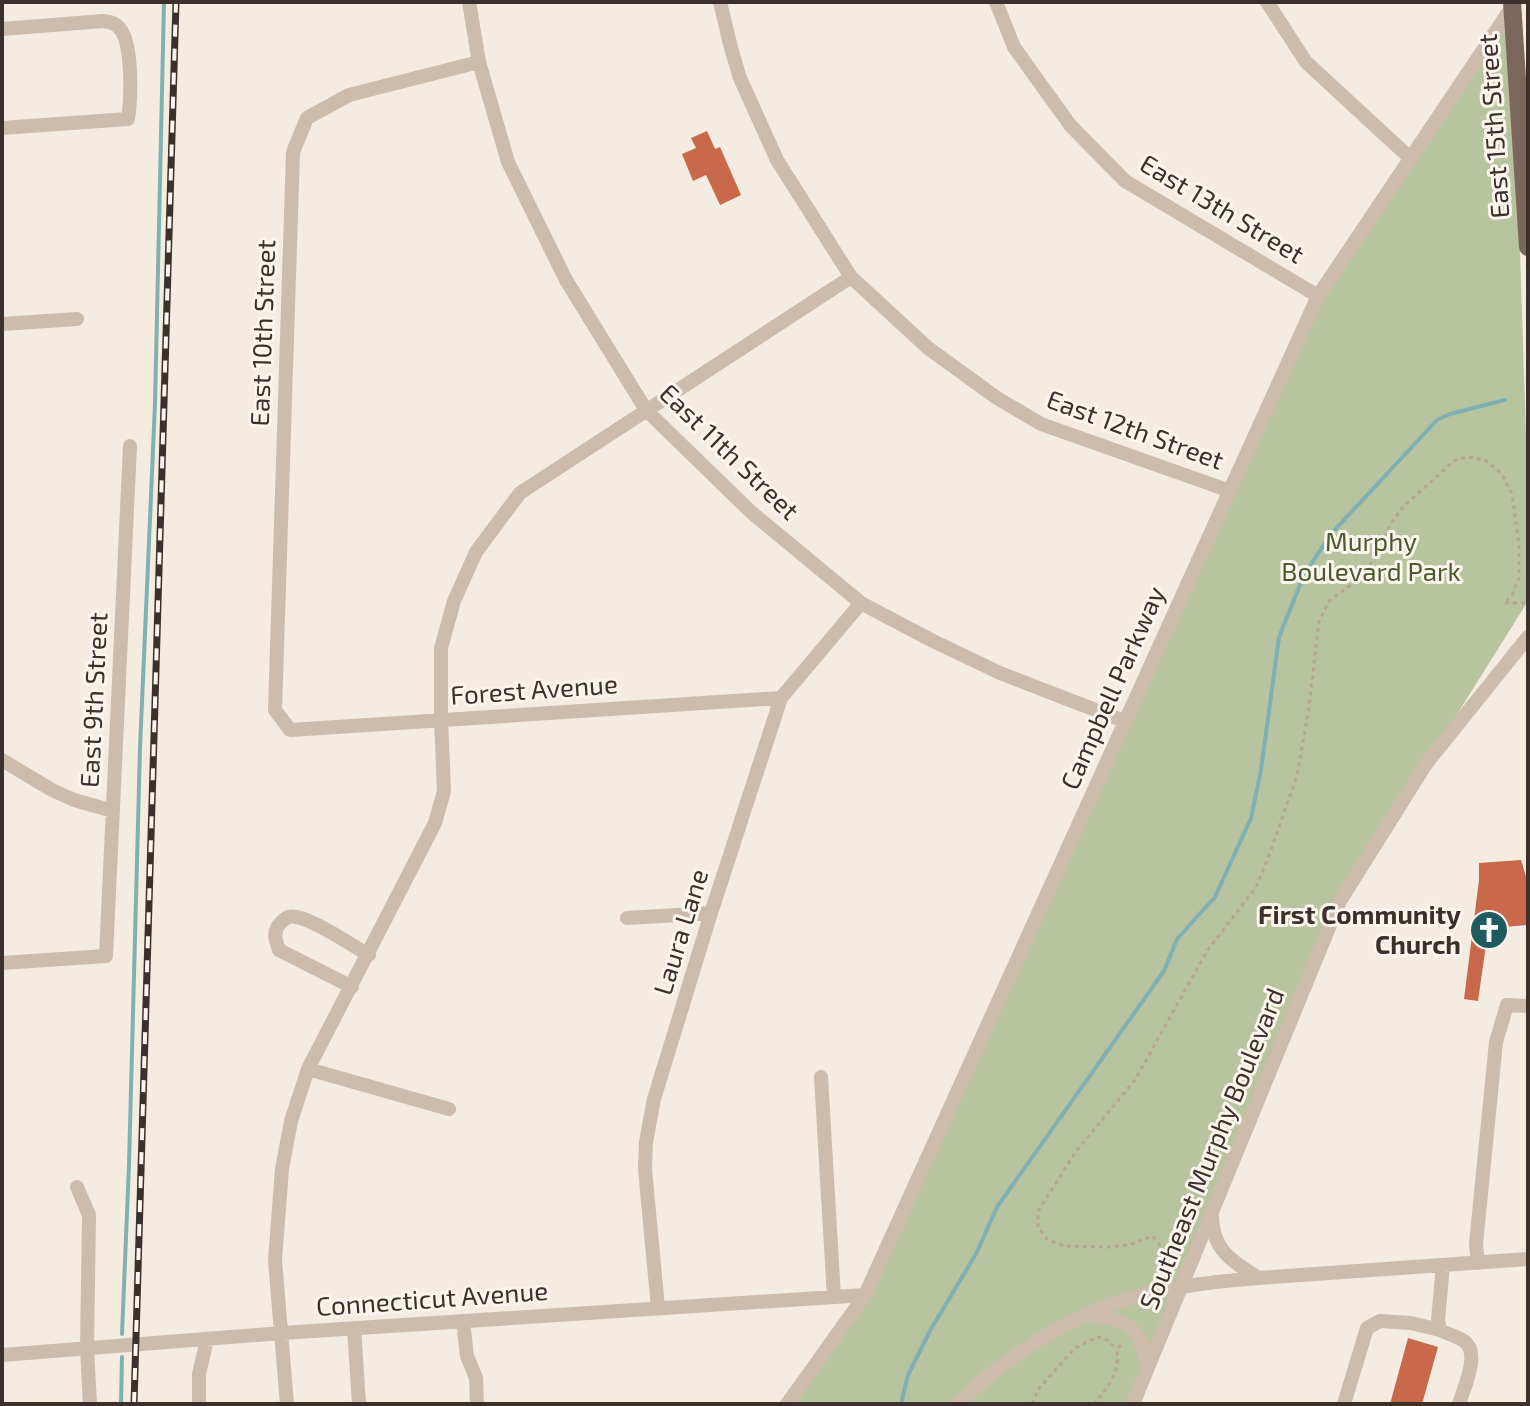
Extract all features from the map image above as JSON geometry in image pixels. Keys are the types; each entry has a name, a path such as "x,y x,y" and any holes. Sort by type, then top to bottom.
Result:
{"main road":[{"name":"East 15th Street","path":"1512,5 1528,247"}],"street":[{"name":"East 11th Street","path":"469,2 479,62 508,162 566,280 646,410 751,512 861,603 1000,673 1124,721"},
{"name":"East 12th Street","path":"720,2 740,78 777,160 851,277 928,348 997,398 1041,424 1230,491"},
{"name":"East 13th Street","path":"996,2 1014,47 1070,125 1125,181 1318,296"},
{"path":"1267,2 1306,62 1410,158"},
{"name":"Campbell Parkway","path":"787,1404 865,1295 1318,296 1512,5"},
{"path":"2,29 103,21 119,27 126,42 130,83 128,119 2,128"},
{"name":"East 10th Street","path":"290,730 275,710 293,152 307,118 349,95 479,62"},
{"path":"287,1404 275,1260 282,1169 291,1121 308,1069 435,823 444,791 441,648 454,601 476,552 520,493 851,277"},
{"path":"2,324 77,319"},
{"name":"East 9th Street","path":"2,963 106,956 130,446"},
{"name":"Laura Lane","path":"658,1308 645,1169 646,1142 654,1099 781,698 861,603"},
{"name":"Southeast Murphy Boulevard","path":"1133,1404 1340,901 1426,764 1528,637"},
{"name":"Forest Avenue","path":"290,730 781,698"},
{"path":"2,760 52,790 113,811"},
{"path":"627,918 711,913"},
{"path":"352,987 279,950 275,939 276,929 290,916 306,920 369,955"},
{"path":"1478,1263 1476,1244 1496,1042 1507,1005 1528,1006"},
{"path":"308,1069 449,1109"},
{"path":"821,1077 834,1297"},
{"path":"77,1187 89,1215 87,1349 90,1404"},
{"path":"1212,1209 1217,1243 1236,1264 1260,1278"},
{"path":"957,1404 1015,1355 1063,1326 1137,1297 1260,1278 1528,1259"},
{"path":"1440,1330 1438,1320 1443,1265"},
{"name":"Connecticut Avenue","path":"2,1355 282,1333 865,1295"},
{"path":"1088,1315 1117,1320 1131,1328 1143,1345 1147,1370"},
{"path":"463,1321 467,1356 476,1378 477,1404"},
{"path":"1344,1404 1367,1328 1380,1321 1411,1323 1440,1330 1463,1340 1472,1348 1473,1357 1459,1404"},
{"path":"354,1328 359,1404"},
{"path":"199,1404 199,1374 207,1340"}],"path":[{"path":"1171,1258 1152,1236 1129,1245 1064,1246 1047,1239 1038,1227 1038,1211 1077,1150 1135,1080 1200,962 1256,887 1297,776 1319,621 1330,600 1365,575 1390,525 1403,507 1454,461 1467,457 1485,460 1502,474 1512,494 1519,544 1519,578 1505,603 1528,603"},
{"path":"1032,1404 1039,1388 1075,1348 1097,1337 1104,1338 1117,1349 1118,1358 1114,1377 1093,1404"},
{"path":"1117,1349 1130,1337"}],"green space":[{"name":"Murphy Boulevard Park","path":"1512,7 1528,497 1528,601 1340,901 1133,1404 787,1404 865,1295 1318,296"}],"building":[{"path":"707,131 715,149 720,147 741,195 720,205 706,175 693,181 682,154 696,148 691,138"},
{"name":"First Community Church","path":"1521,860 1528,883 1527,925 1505,927 1505,933 1487,938 1478,1001 1464,999 1479,863"},
{"path":"1408,1338 1438,1347 1422,1404 1390,1404"}],"waterway":[{"path":"122,1334 140,748 155,404 164,2"},
{"path":"901,1404 908,1375 977,1252 997,1207 1164,971 1177,939 1215,897 1251,818 1261,770 1279,637 1304,575 1330,535 1437,420 1505,400"},
{"path":"121,1404 122,1357"}],"railway":[{"path":"134,1404 176,2"}],"place":[{"name":"First Community Church","path":"1489,930"}]}
